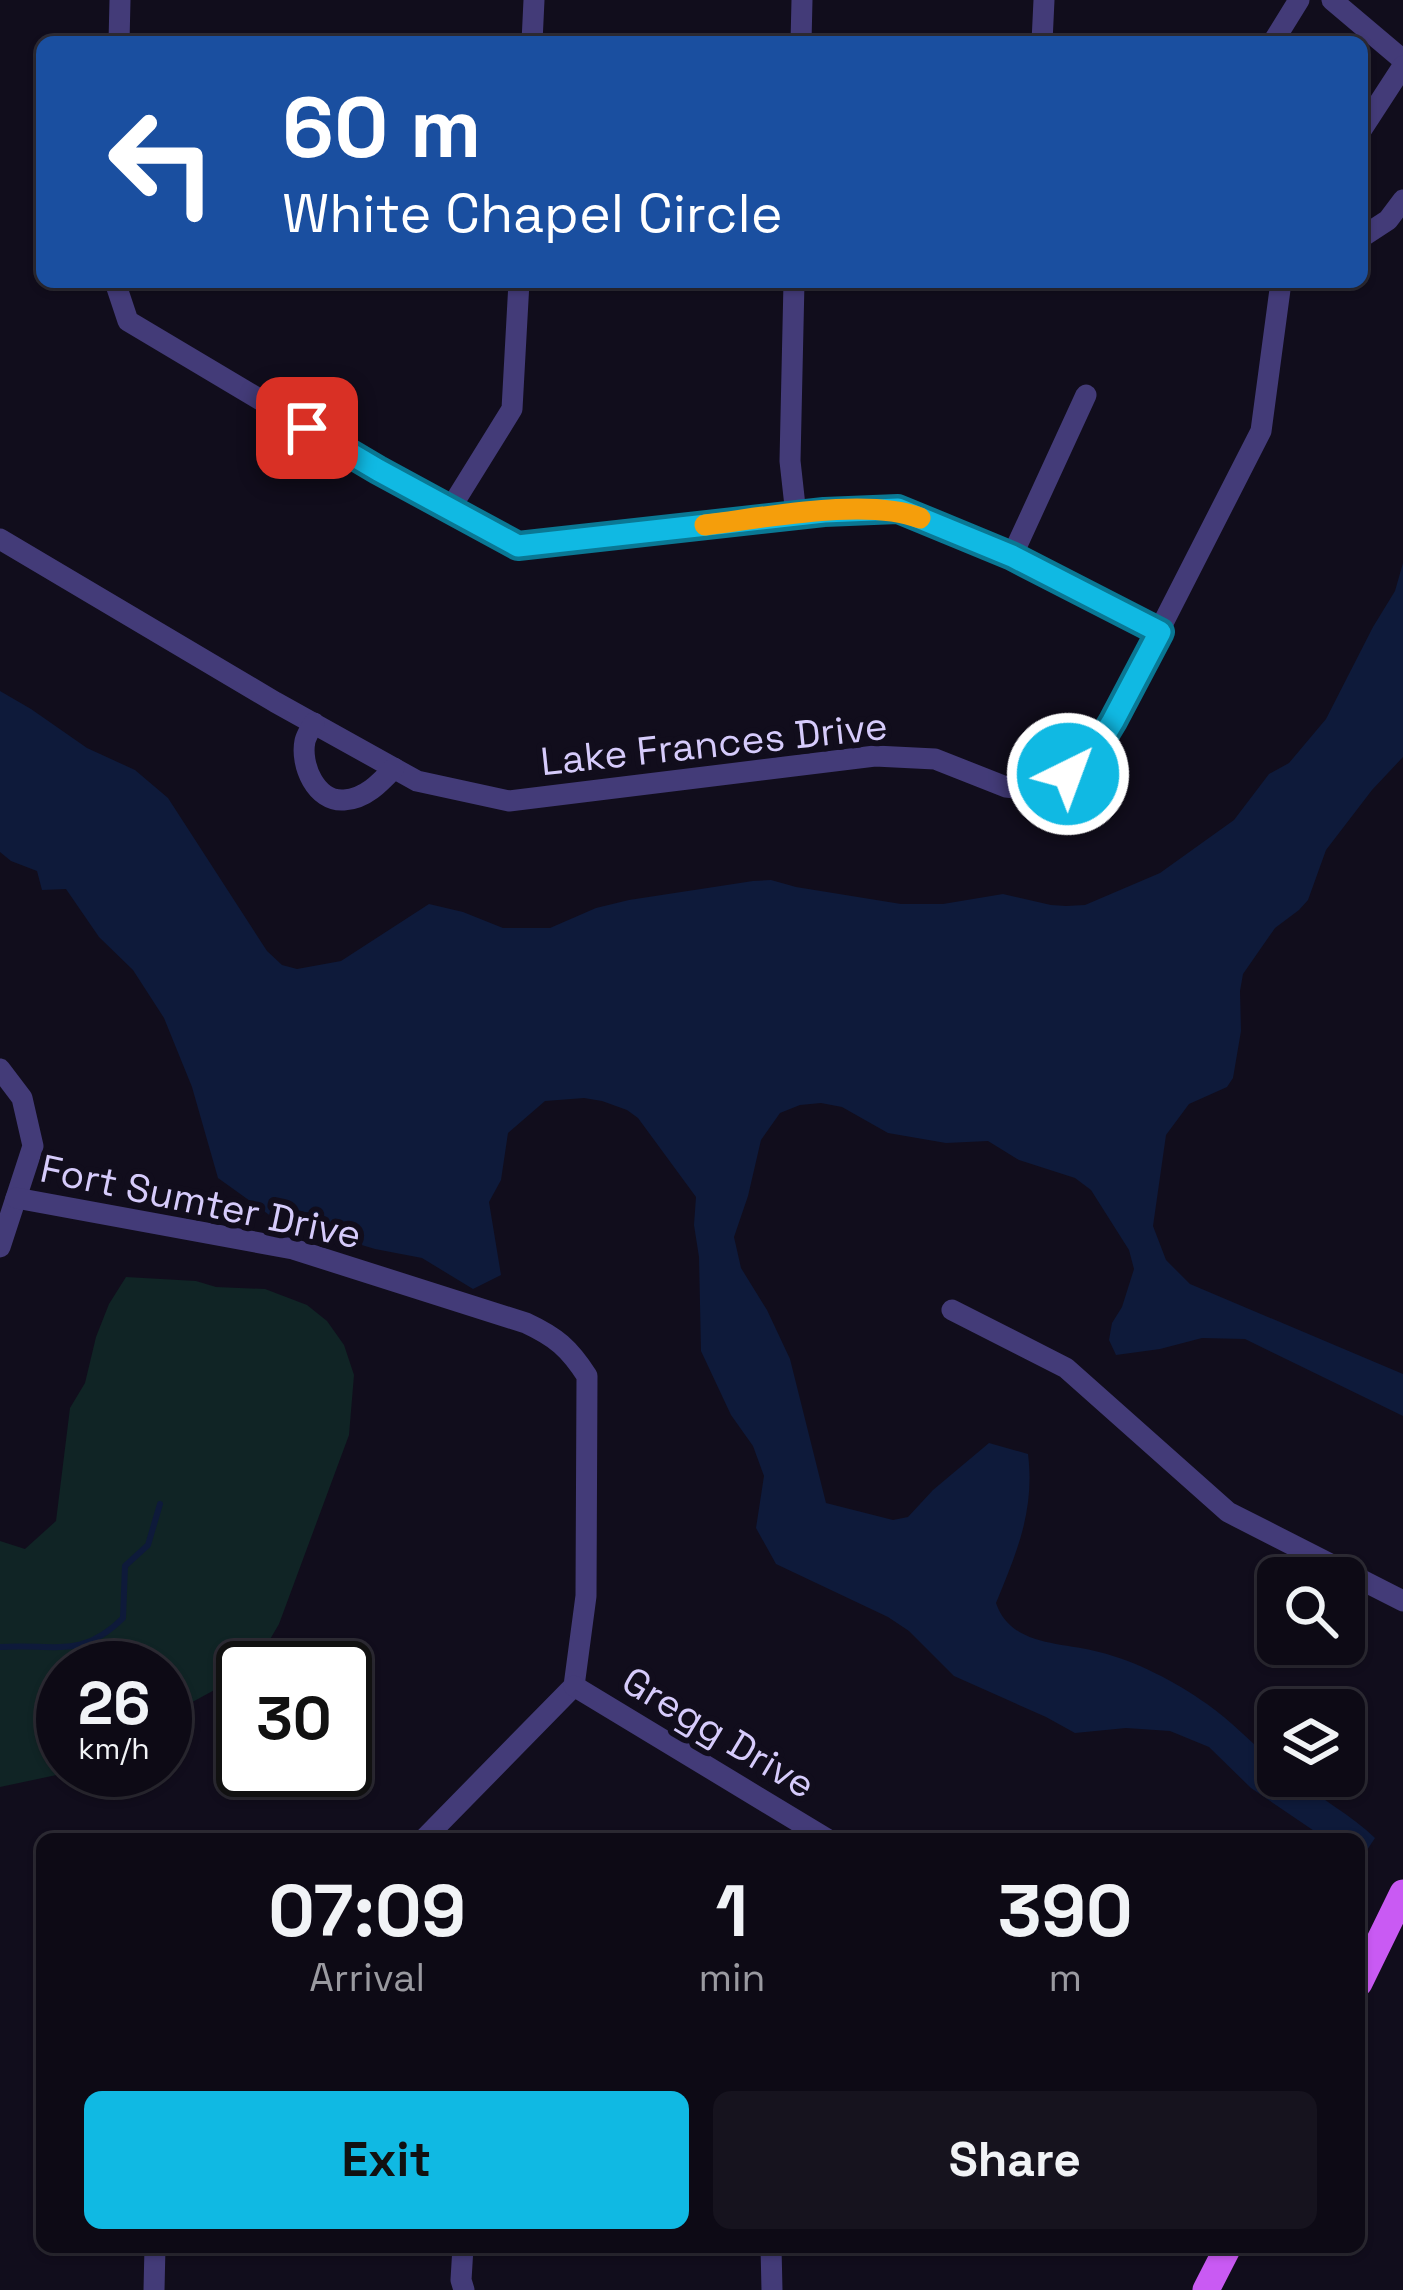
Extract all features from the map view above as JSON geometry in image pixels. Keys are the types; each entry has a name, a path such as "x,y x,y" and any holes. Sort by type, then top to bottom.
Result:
{"main road":[{"path":"1365,1971 1403,1893"},
{"path":"1206,2290 1225,2253"}],"street":[{"path":"119,36 120,0"},
{"path":"532,36 534,0"},
{"path":"801,36 802,0"},
{"path":"1042,36 1044,0"},
{"path":"1277,36 1298,0"},
{"path":"1332,0 1403,63 1368,119"},
{"path":"1368,233 1388,220 1403,200"},
{"path":"117,288 128,321 378,470 518,546 796,514 898,509 1012,556 1160,632"},
{"path":"450,509 512,409 519,288"},
{"path":"794,288 790,461 796,514"},
{"name":"Lake Frances Drive","path":"0,539 417,781 508,801 874,757 935,759 1006,787 1033,790 1068,774 1093,754 1262,431 1280,288"},
{"path":"1012,556 1086,395"},
{"path":"314,723 305,739 305,753 308,772 322,793 337,800 362,796 394,768"},
{"path":"0,1069 22,1098 33,1146 16,1198"},
{"name":"Fort Sumter Drive","path":"0,1247 16,1198 293,1250 554,1336 587,1376 586,1596 574,1686"},
{"path":"952,1310 1066,1368 1228,1512 1403,1600"},
{"path":"430,1833 574,1686"},
{"name":"Gregg Drive","path":"574,1686 814,1833"},
{"path":"154,2290 155,2253"},
{"path":"463,2253 464,2290"},
{"path":"771,2253 772,2290"}],"green space":[{"path":"126,1277 265,1289 307,1305 327,1321 344,1345 354,1375 349,1435 269,1641 216,1641 216,1689 192,1702 192,1641 36,1641 36,1779 0,1787 0,1541 25,1549 56,1521 70,1408 85,1383 109,1304"}],"water":[{"path":"1403,563 1403,757 1326,850 1308,900 1275,928 1243,974 1233,1078 1227,1087 1189,1104 1166,1135 1153,1226 1166,1260 1190,1284 1403,1374 1403,1416 1245,1339 1202,1338 1116,1355 1109,1340 1134,1269 1129,1250 1091,1190 1075,1178 1019,1160 988,1141 946,1143 888,1133 842,1107 800,1105 780,1113 761,1140 734,1237 741,1268 790,1359 826,1503 893,1520 908,1517 989,1443 1028,1454 1026,1512 996,1603 1003,1617 1025,1635 1141,1667 1207,1704 1257,1746 1257,1792 1209,1747 1170,1731 1126,1728 1075,1733 954,1676 888,1617 776,1564 756,1528 764,1476 753,1446 731,1415 701,1351 696,1197 638,1118 602,1101 545,1101 508,1133 501,1180 489,1202 501,1275 473,1289 422,1258 275,1219 218,1178 192,1087 164,1018 133,970 99,937 66,889 42,890 37,871 0,852 0,691 87,748 135,770 168,798 267,951 282,965 297,969 341,961 429,904 503,928 550,928 629,900 771,880 901,904 943,904 1003,894 1051,905 1085,905 1160,873 1234,820 1269,774 1289,763 1326,719 1395,591"},
{"path":"1264,1797 1321,1797 1375,1838 1365,1853 1365,1833 1317,1833"}],"waterway":[{"path":"0,1647 80,1645 123,1618 125,1566 148,1545 160,1504"}],"slow traffic":[{"path":"705,525 898,509 920,518"}],"route":[{"path":"307,428 518,546 824,512 898,509 1012,556 1160,632 1093,754 1068,774"}]}
